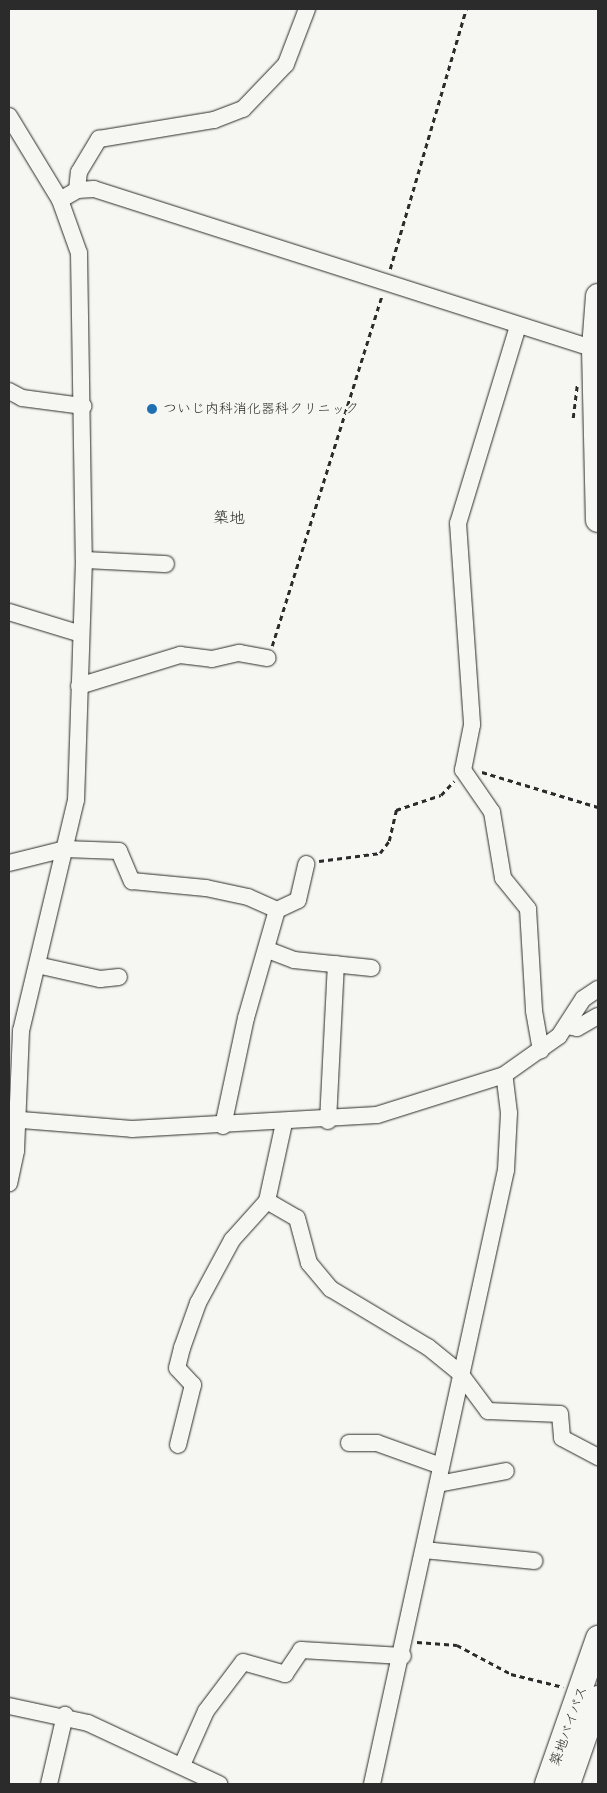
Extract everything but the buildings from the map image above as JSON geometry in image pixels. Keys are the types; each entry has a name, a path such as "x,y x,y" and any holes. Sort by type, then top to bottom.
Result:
{"highway":[{"path":"598,296 596,349 598,520"},
{"name":"築地バイパス","path":"568,1784 590,1695 598,1638"},
{"name":"築地バイパス","path":"547,1784 590,1695"}],"street":[{"path":"77,190 79,172 99,139 214,120 243,109 286,64 307,9"},
{"path":"9,116 60,200 79,253 83,406 84,560 76,800 21,1031 12,1119 9,1183"},
{"path":"60,200 77,190 94,189 386,284 596,349"},
{"path":"518,326 458,523 472,725 463,770 492,812 503,878 528,909 534,1011 541,1050"},
{"path":"9,391 22,398 83,406"},
{"path":"84,560 166,564"},
{"path":"9,612 81,634"},
{"path":"79,686 180,655 212,659 239,653 268,658"},
{"path":"9,863 65,849 119,851 128,878 142,884 206,888 248,897 277,910 298,900 306,864"},
{"path":"224,1126 246,1018 268,950 277,910"},
{"path":"268,950 294,960 372,968"},
{"path":"37,964 100,979 119,977"},
{"path":"328,1121 336,964"},
{"path":"12,1119 86,1128 224,1126 328,1121 377,1115 504,1075 541,1050 567,1026 583,999 598,989"},
{"path":"567,1026 577,1028 598,1016"},
{"path":"372,1784 404,1648 459,1372 506,1170 509,1113 504,1075"},
{"path":"178,1444 193,1385 177,1368 198,1303 232,1240 267,1201 284,1123"},
{"path":"267,1201 297,1218 309,1263 331,1289 394,1324 459,1372 488,1411 560,1414 562,1438 598,1456"},
{"path":"349,1443 377,1443 441,1466"},
{"path":"438,1484 506,1471"},
{"path":"424,1550 534,1561"},
{"path":"182,1766 206,1712 243,1662 285,1674 301,1650 404,1648"},
{"path":"9,1706 65,1715 219,1784"},
{"path":"50,1784 65,1715"}],"path":[{"path":"268,658 386,284 466,9"},
{"path":"573,389 573,418"},
{"path":"306,864 380,853 389,841 396,810 441,795 463,770 598,807"},
{"path":"404,1648 456,1645 511,1674 590,1695"}],"place":[{"name":"ついじ内科消化器科クリニック","path":"152,409"}],"district":[{"name":"築地","path":"229,518"}]}
